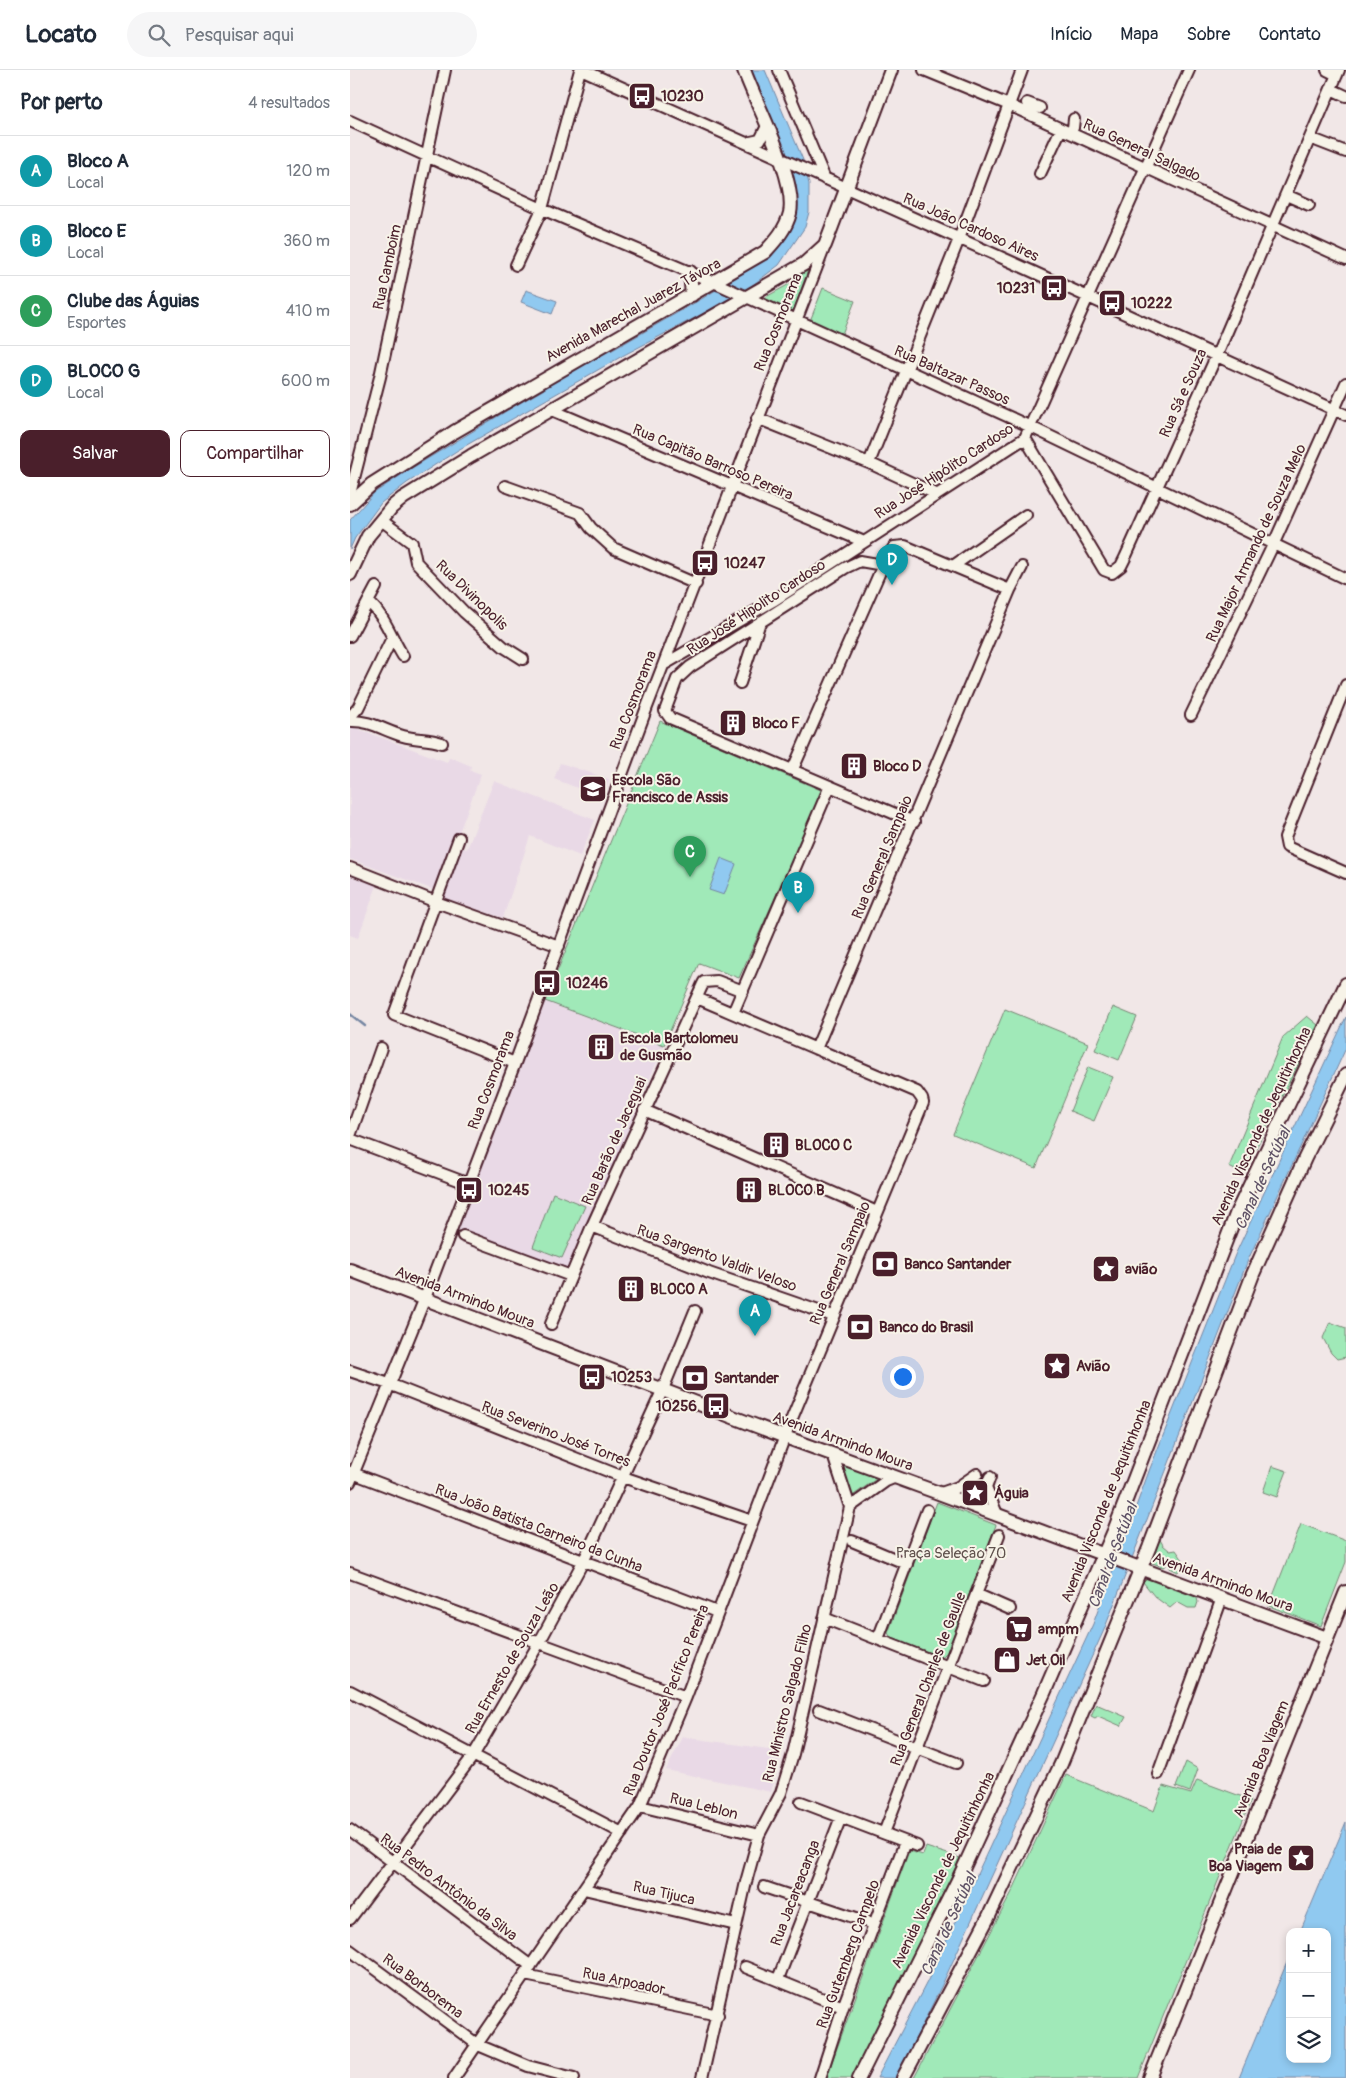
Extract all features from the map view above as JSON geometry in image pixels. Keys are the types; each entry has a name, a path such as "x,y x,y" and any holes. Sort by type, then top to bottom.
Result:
{"main road":[{"name":"Avenida Marechal Juarez Távora","path":"350,504 372,484 535,383 692,295 717,284 765,252 784,229 790,212 789,189 783,160 766,126 744,70"},
{"name":"Rua Cosmorama","path":"825,245 891,70"},
{"path":"350,574 353,553 403,498 471,456 804,264 825,245"},
{"path":"690,272 692,295"},
{"name":"Avenida Visconde de Jequitinhonha","path":"859,2078 916,1966 1109,1557 1237,1212 1346,984"},
{"path":"904,2078 954,1985 1032,1828 1061,1764 1136,1567 1253,1274 1305,1158 1346,1075"},
{"name":"Avenida Armindo Moura","path":"350,1270 784,1437 941,1493 1327,1638"},
{"name":"Avenida Boa Viagem","path":"1150,2078 1346,1592"}],"street":[{"name":"Rua Camboim","path":"350,494 380,376 445,70"},
{"name":"Rua João Cardoso Aires","path":"581,70 1089,297 1143,319 1216,356 1346,415"},
{"path":"516,265 542,208 581,70"},
{"path":"779,70 825,179"},
{"name":"Rua General Salgado","path":"924,70 1009,105 1272,227 1346,259"},
{"path":"869,463 959,239 1022,70"},
{"name":"Rua José Hipólito Cardoso","path":"665,664 773,601 862,541 1025,438 1189,70"},
{"path":"1326,70 1338,72"},
{"name":"Rua Sá e Souza","path":"1025,438 1098,562 1108,572 1112,573 1121,566 1157,488 1338,72"},
{"path":"1331,89 1346,96"},
{"path":"1027,103 1040,108"},
{"name":"Rua Baltazar Passos","path":"350,121 542,208 717,284 1031,427 1346,578"},
{"path":"746,144 760,140 766,126"},
{"path":"1040,174 1061,129"},
{"path":"1310,138 1346,152"},
{"path":"1286,195 1309,205"},
{"name":"Rua Cosmorama","path":"351,1475 425,1298 825,245"},
{"name":"Rua Major Armando de Souza Melo","path":"1191,715 1274,543 1346,383"},
{"name":"Rua Capitão Barroso Pereira","path":"552,410 862,541"},
{"path":"758,418 869,463 936,494"},
{"path":"356,470 372,484"},
{"path":"505,486 580,513 591,528 613,548 696,584"},
{"path":"954,566 1026,515"},
{"name":"Rua Divinopolis","path":"381,520 412,543 416,562 464,612 504,647 523,659"},
{"path":"914,822 793,769 891,551 899,546 954,566 1010,590"},
{"name":"Rua José Hipolito Cardoso","path":"793,769 670,718 666,714 665,706 677,679 684,671 856,562 867,561 884,565"},
{"name":"Rua General Sampaio","path":"816,1049 914,822 1010,590 1022,567"},
{"path":"350,636 376,587"},
{"path":"369,602 387,623 392,638 403,656"},
{"path":"740,683 760,622"},
{"path":"392,638 361,702 350,719 379,726 401,736 428,738 442,744"},
{"path":"1346,685 1285,837 1286,847 1346,873"},
{"path":"733,1013 830,786"},
{"path":"459,838 394,1015 515,1063"},
{"path":"350,868 436,902 558,946"},
{"name":"Rua Barão de Jaceguai","path":"551,1324 592,1226 704,982 711,980 743,991"},
{"name":"Rua General Sampaio","path":"696,998 917,1092 922,1099 922,1103 784,1437"},
{"path":"381,1048 350,1138 468,1184"},
{"path":"644,1110 877,1212"},
{"name":"Rua Sargento Valdir Veloso","path":"592,1226 709,1273 833,1316"},
{"path":"463,1236 570,1276"},
{"name":"Rua Ernesto de Souza Leão","path":"350,1919 473,1756 539,1643 584,1560 624,1477 694,1312"},
{"name":"Rua Severino José Torres","path":"350,1371 389,1384 624,1477 752,1521"},
{"name":"Rua Doutor José Pacífico Pereira","path":"454,2078 640,1806 686,1697 784,1437"},
{"path":"833,1455 850,1507 886,1481 896,1477"},
{"name":"Rua João Batista Carneiro da Cunha","path":"351,1475 584,1560 717,1612"},
{"path":"941,1493 974,1477 986,1488 997,1514"},
{"path":"986,1488 990,1477"},
{"name":"Rua Ministro Salgado Filho","path":"702,2078 718,2015 736,1925 760,1835 781,1793 794,1754 850,1507"},
{"path":"878,1639 927,1510"},
{"name":"Rua General Charles de Gaulle","path":"884,1834 999,1535"},
{"path":"852,1541 907,1564"},
{"path":"350,1573 686,1697"},
{"path":"976,1594 1010,1609"},
{"path":"1158,1774 1222,1598"},
{"path":"824,1618 984,1681"},
{"path":"350,1691 622,1833"},
{"path":"818,1710 956,1763"},
{"path":"801,1802 917,1846"},
{"name":"Rua Leblon","path":"640,1806 760,1835"},
{"name":"Rua Jacareacanga","path":"778,1979 841,1817"},
{"name":"Rua Pedro Antônio da Silva","path":"350,1830 528,1971"},
{"name":"Rua Gutemberg Campelo","path":"820,2078 843,2007 905,1842"},
{"path":"764,1887 874,1924"},
{"name":"Rua Tijuca","path":"584,1889 736,1925"},
{"name":"Rua Borborema","path":"350,1950 478,2045 528,2066 574,2078"},
{"path":"745,1967 843,2007"},
{"name":"Rua Arpoador","path":"528,1971 718,2015"}],"shaded area":[{"path":"350,726 447,762 450,757 471,766 470,770 481,774 437,891 350,859"},
{"name":"Escola São Francisco de Assis","path":"560,763 609,779 604,798 554,779"},
{"path":"494,781 595,820 580,856 530,836 503,918 441,897 460,847 467,849"},
{"path":"350,876 377,885 358,938 350,935"},
{"path":"545,1001 664,1045 567,1273 458,1231"},
{"path":"683,1737 782,1751 771,1792 666,1770"}],"green space":[{"path":"809,267 793,312 764,301 764,298 795,281"},
{"path":"823,288 855,301 842,334 810,321"},
{"path":"660,721 823,791 739,978 699,963 664,1045 545,1001"},
{"path":"1113,1007 1137,1017 1119,1060 1095,1050"},
{"path":"1005,1009 1088,1043 1036,1168 953,1134"},
{"path":"1307,1016 1318,1025 1243,1174 1229,1167 1283,1037"},
{"path":"1088,1067 1113,1077 1094,1121 1070,1111"},
{"path":"553,1193 585,1206 562,1258 533,1247"},
{"path":"1330,1322 1346,1328 1346,1357 1337,1359 1331,1353 1323,1338"},
{"path":"842,1464 879,1477 851,1497"},
{"path":"1272,1466 1287,1471 1277,1497 1263,1492"},
{"name":"Praça Seleção 70","path":"937,1502 996,1525 947,1652 942,1657 892,1639 888,1633"},
{"path":"1301,1524 1346,1541 1346,1562 1321,1626 1269,1606"},
{"path":"1158,1536 1163,1545 1170,1551 1176,1550 1183,1560 1178,1572 1170,1568 1169,1563 1163,1567 1145,1560"},
{"path":"1150,1575 1196,1595 1198,1602 1196,1608 1188,1608 1177,1602 1170,1608 1155,1597 1143,1582"},
{"path":"1096,1704 1126,1717 1121,1726 1098,1716 1095,1718 1091,1716"},
{"path":"1186,1762 1198,1769 1190,1792 1176,1787"},
{"path":"1066,1775 1154,1811 1163,1786 1191,1794 1197,1780 1251,1800 1138,2078 914,2078 1013,1890"},
{"path":"926,1847 960,1858 853,2078 826,2078 909,1851 923,1855"}],"water":[{"path":"751,70 765,70 803,160 809,184 809,212 805,227 779,265 742,293 624,355 458,450 407,483 381,503 355,538 350,549 350,520 374,493 513,407 703,298 764,260 790,231 795,215 786,155"},
{"path":"526,290 557,301 552,314 521,302"},
{"path":"721,858 736,864 724,895 709,890"},
{"path":"1346,1017 1346,1048 1248,1260 1104,1630 942,1985 896,2078 877,2078 928,1980 1093,1624 1149,1471 1235,1255"},
{"path":"1346,1822 1346,2078 1239,2078 1286,1965 1286,2063 1331,2063 1331,1928 1302,1928"}],"waterway":[{"path":"548,388 581,367 608,354"},
{"path":"350,1014 365,1026"}],"place":[{"name":"10230","path":"642,96"},
{"name":"10231","path":"1054,288"},
{"name":"10222","path":"1112,303"},
{"name":"10247","path":"705,563"},
{"name":"BLOCO G","path":"892,585"},
{"name":"Bloco F","path":"733,723"},
{"name":"Bloco D","path":"854,766"},
{"name":"Escola São Francisco de Assis","path":"593,789"},
{"name":"Clube das Águias","path":"690,877"},
{"name":"Bloco E","path":"798,913"},
{"name":"10246","path":"547,983"},
{"name":"Escola Bartolomeu de Gusmão","path":"601,1047"},
{"name":"BLOCO C","path":"776,1145"},
{"name":"10245","path":"469,1190"},
{"name":"BLOCO B","path":"749,1190"},
{"name":"Banco Santander","path":"885,1264"},
{"name":"avião","path":"1106,1269"},
{"name":"BLOCO A","path":"631,1289"},
{"name":"Banco do Brasil","path":"860,1327"},
{"name":"Bloco A","path":"755,1336"},
{"name":"Avião","path":"1057,1366"},
{"name":"10253","path":"592,1377"},
{"name":"Santander","path":"695,1378"},
{"name":"10256","path":"716,1406"},
{"name":"Águia","path":"975,1493"},
{"name":"ampm","path":"1019,1629"},
{"name":"Jet Oil","path":"1007,1660"},
{"name":"Praia de Boa Viagem","path":"1301,1858"}],"water label":[{"name":"Canal de Setúbal","path":"1262,1178"},
{"name":"Canal de Setúbal","path":"1112,1555"},
{"name":"Canal de Setúbal","path":"948,1924"}]}
